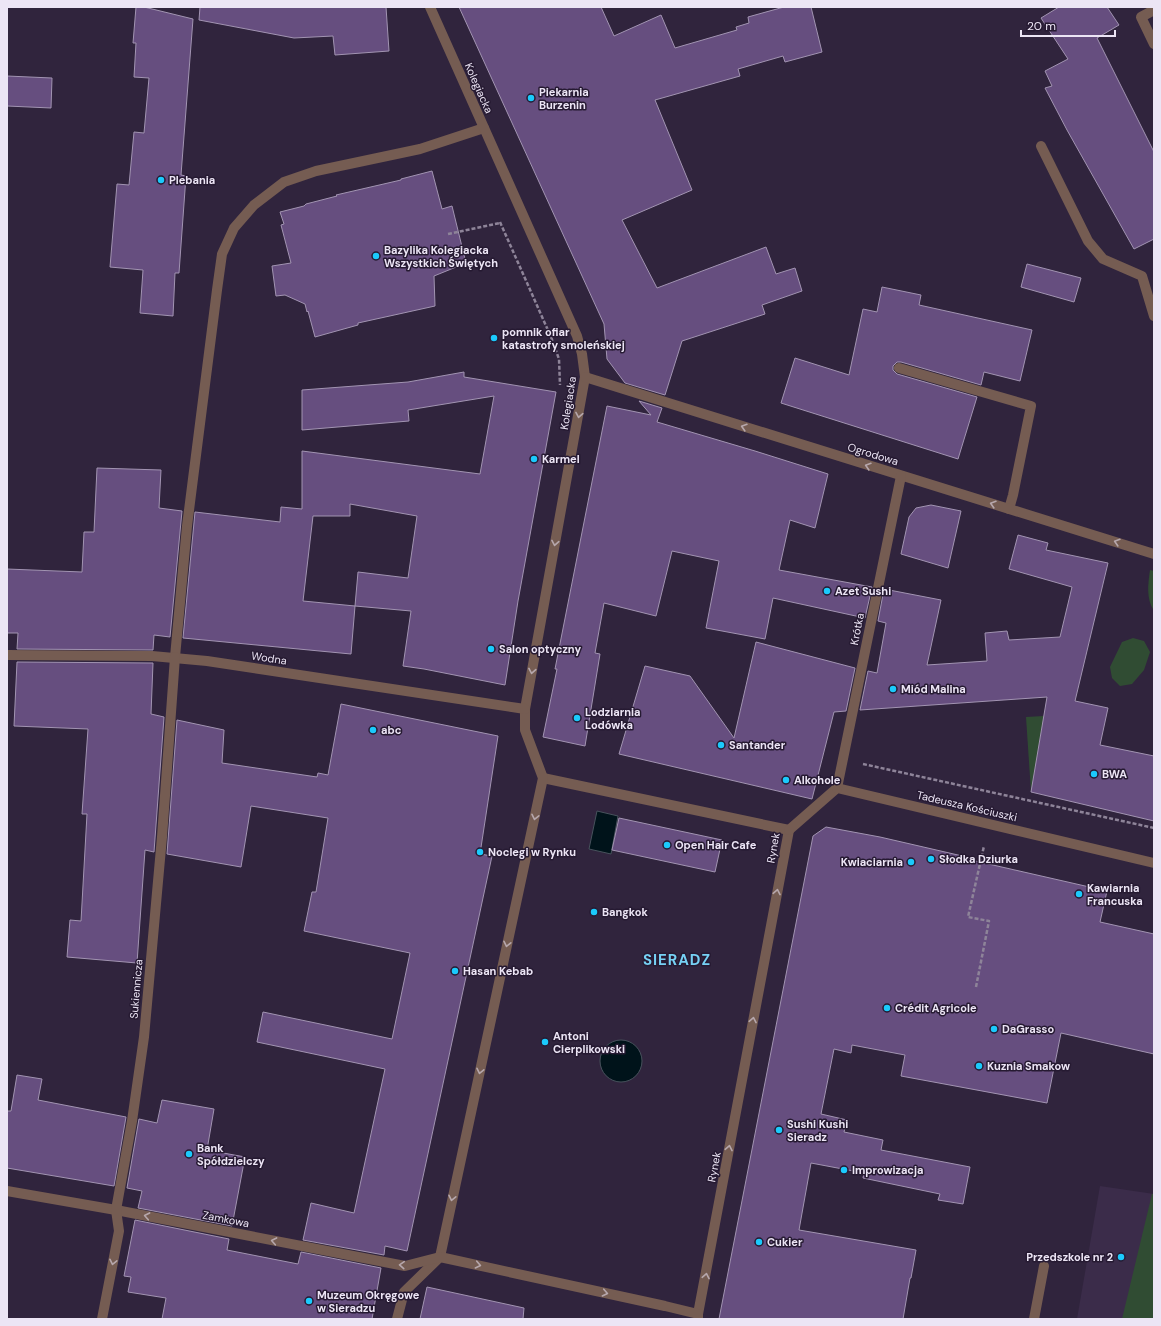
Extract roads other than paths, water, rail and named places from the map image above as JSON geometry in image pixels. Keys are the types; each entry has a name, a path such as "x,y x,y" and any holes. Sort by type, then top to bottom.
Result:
{"street":[{"name":"Kolegiacka","path":"430,7 577,336 582,354 585,377 525,709 525,730 543,778"},
{"path":"1154,10 1141,17 1154,44"},
{"name":"Sukiennicza","path":"102,1319 119,1231 116,1210 132,1121 144,1037 187,526 222,254 234,228 254,205 284,182 316,171 420,149 484,128"},
{"path":"1042,146 1088,241 1102,258 1142,276 1154,316"},
{"path":"899,368 1031,406 1009,509"},
{"name":"Ogrodowa","path":"585,377 1154,554"},
{"name":"Krótka","path":"837,788 901,476"},
{"name":"Wodna","path":"7,655 175,657 525,709"},
{"path":"397,1319 404,1292 440,1257 543,778"},
{"name":"Rynek","path":"440,1257 698,1316 789,830 543,778"},
{"path":"789,830 837,788"},
{"name":"Tadeusza Kościuszki","path":"837,788 1154,863"},
{"name":"Zamkowa","path":"7,1191 116,1210 405,1266 440,1257"},
{"path":"1034,1319 1044,1266"}],"place":[{"name":"Piekarnia Burzenin","path":"531,98"},
{"name":"Plebania","path":"161,180"},
{"name":"Bazylika Kolegiacka Wszystkich Świętych","path":"376,256"},
{"name":"pomnik ofiar katastrofy smoleńskiej","path":"494,338"},
{"name":"Karmel","path":"534,459"},
{"name":"Azet Sushi","path":"827,591"},
{"name":"Salon optyczny","path":"491,649"},
{"name":"Miód Malina","path":"893,689"},
{"name":"Lodziarnia Lodówka","path":"577,718"},
{"name":"abc","path":"373,730"},
{"name":"Santander","path":"721,745"},
{"name":"BWA","path":"1094,774"},
{"name":"Alkohole","path":"786,780"},
{"name":"Open Hair Cafe","path":"667,845"},
{"name":"Noclegi w Rynku","path":"480,852"},
{"name":"Słodka Dziurka","path":"931,859"},
{"name":"Kwiaciarnia","path":"911,862"},
{"name":"Kawiarnia Francuska","path":"1079,894"},
{"name":"Bangkok","path":"594,912"},
{"name":"Hasan Kebab","path":"455,971"},
{"name":"Crédit Agricole","path":"887,1008"},
{"name":"DaGrasso","path":"994,1029"},
{"name":"Antoni Cierplikowski","path":"545,1042"},
{"name":"Kuznia Smakow","path":"979,1066"},
{"name":"Sushi Kushi Sieradz","path":"779,1130"},
{"name":"Bank Spółdzielczy","path":"189,1154"},
{"name":"Improwizacja","path":"844,1170"},
{"name":"Cukier","path":"759,1242"},
{"name":"Przedszkole nr 2","path":"1121,1257"},
{"name":"Muzeum Okręgowe w Sieradzu","path":"309,1301"}],"district":[{"name":"SIERADZ","path":"677,960"}]}
